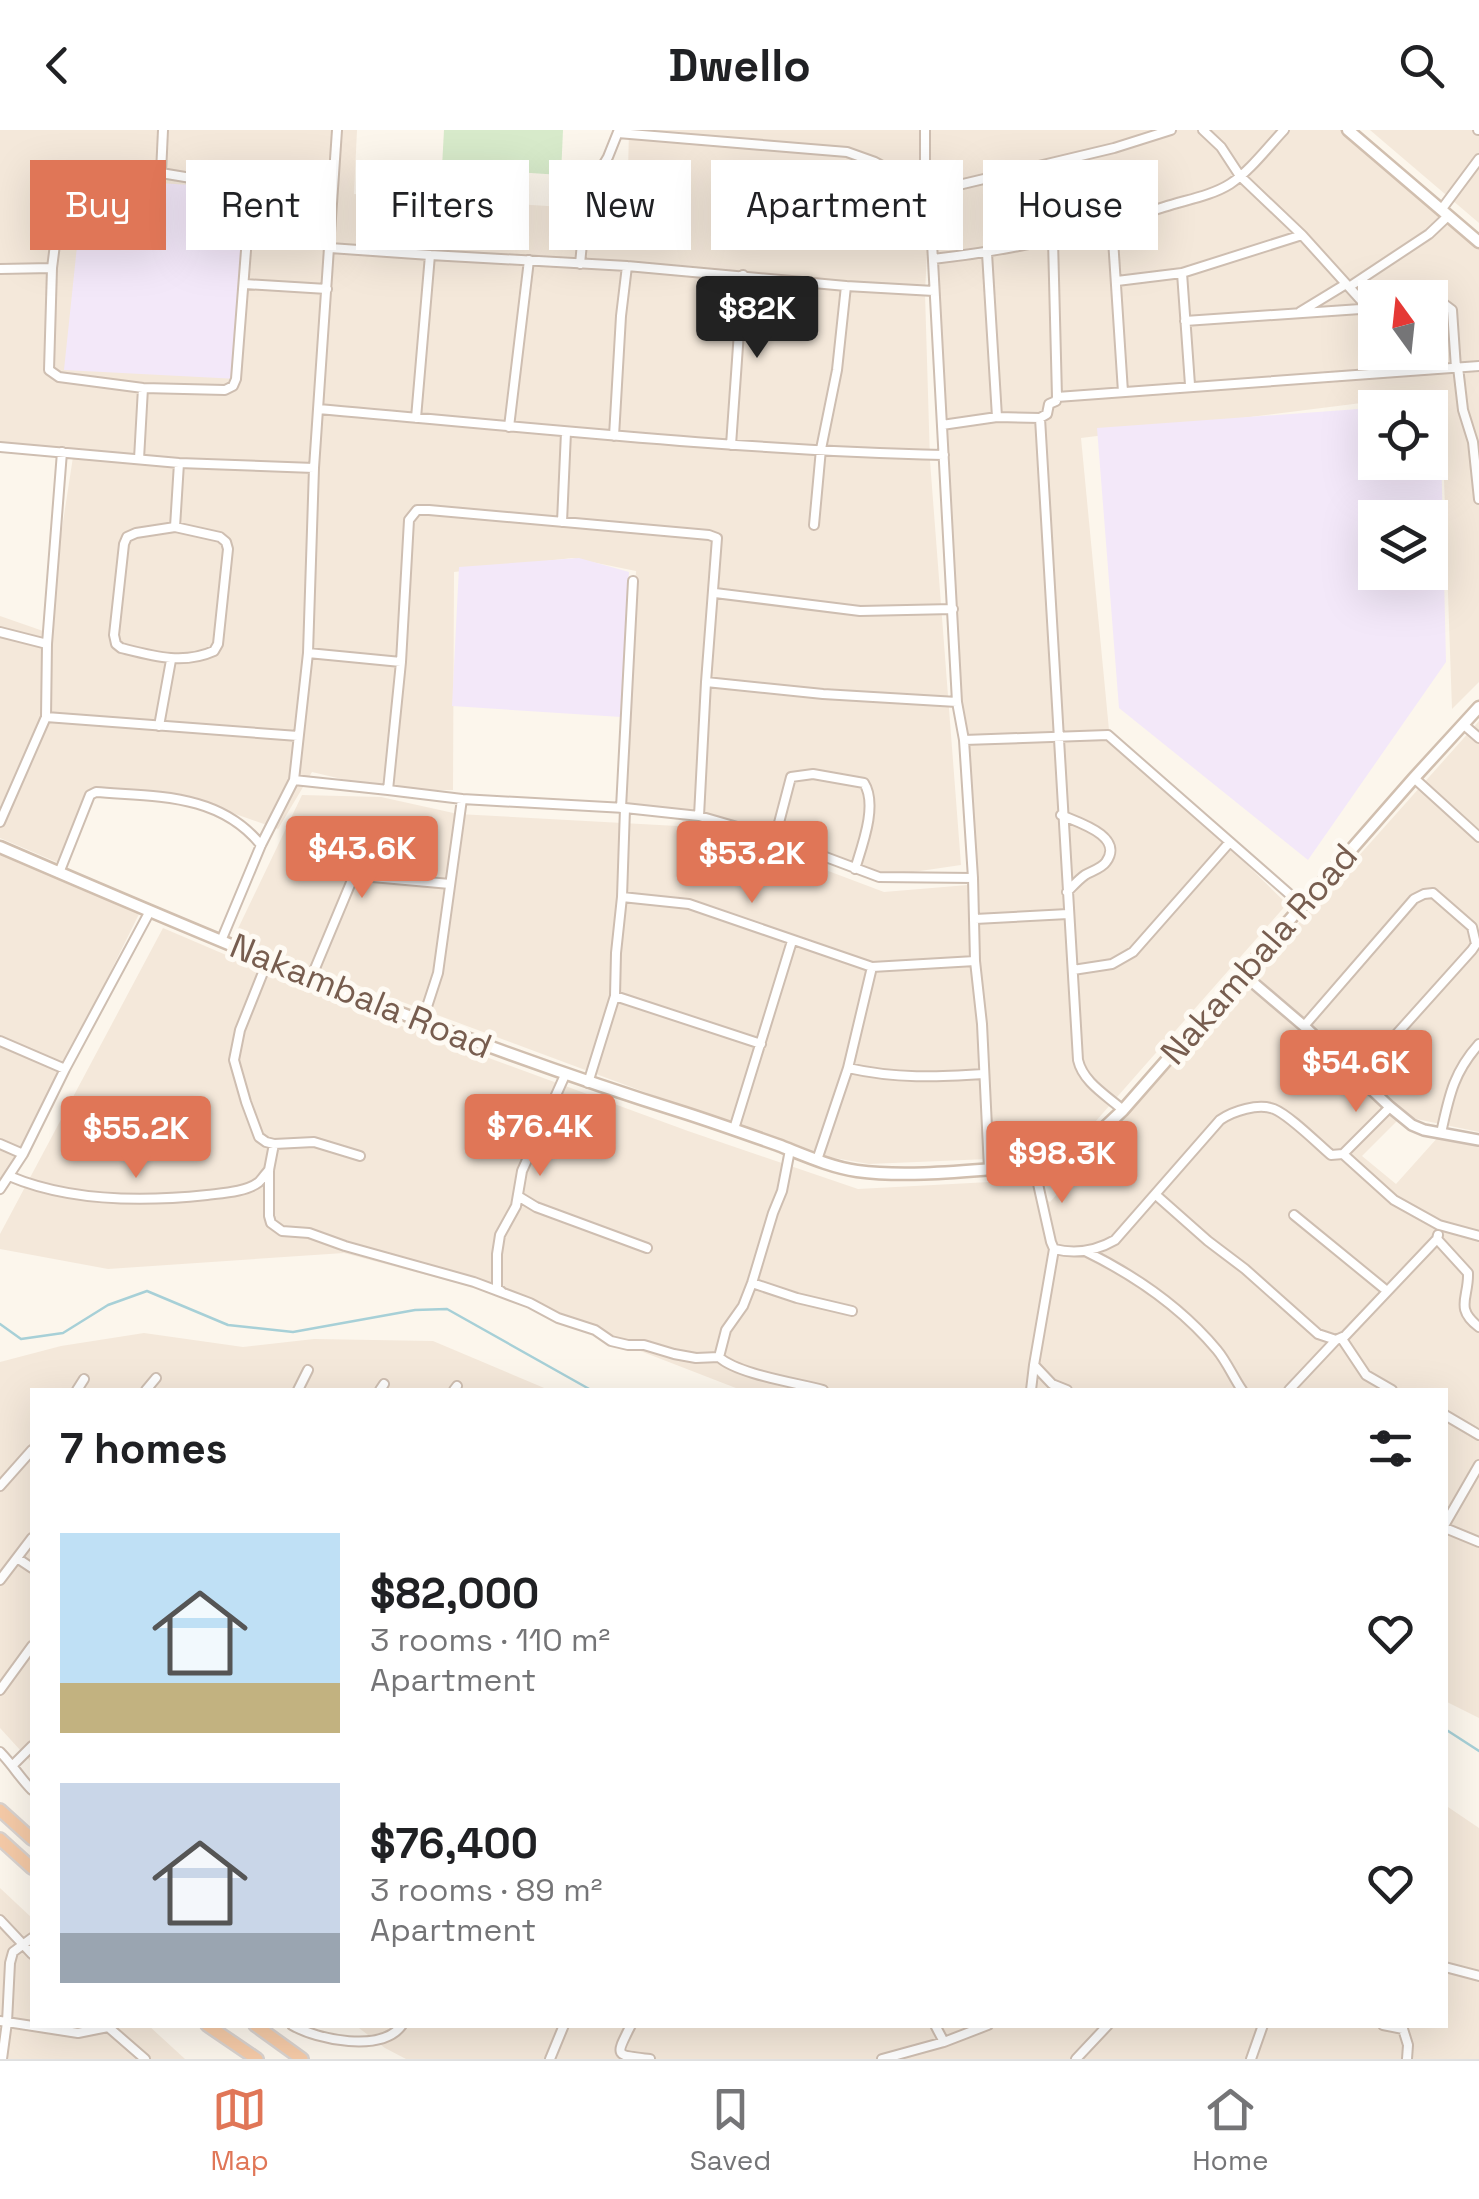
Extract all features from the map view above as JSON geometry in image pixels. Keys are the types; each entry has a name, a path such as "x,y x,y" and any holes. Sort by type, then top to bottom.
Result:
{"highway":[{"path":"0,1810 30,1838"},
{"path":"0,1839 30,1866"},
{"path":"211,2028 257,2059"},
{"path":"259,2028 302,2059"}],"main road":[{"path":"1348,130 1479,242"},
{"name":"Nakambala Road","path":"0,847 422,1022 817,1160 855,1171 890,1173 1060,1164 1071,1159 1122,1110 1479,707"}],"street":[{"path":"161,160 162,130"},
{"path":"336,160 338,130"},
{"path":"925,130 925,160"},
{"path":"963,182 1114,148 1170,130"},
{"path":"1203,130 1221,147 1240,176 1358,296"},
{"path":"1158,209 1222,188 1240,176 1284,130"},
{"path":"580,264 587,192 618,131 848,152 870,160"},
{"path":"1296,314 1348,286 1428,234 1479,159"},
{"path":"54,250 48,370 59,378 143,388 226,390 233,386 250,199 239,186 166,173"},
{"path":"1117,281 1182,273 1302,235"},
{"path":"336,248 934,290"},
{"path":"221,941 261,845 294,780 308,652 314,468 330,250"},
{"path":"932,250 989,1169"},
{"path":"932,259 1003,250"},
{"path":"942,425 996,417 1040,418 1048,414 1049,404 1058,397 1053,250"},
{"path":"1114,250 1123,392"},
{"path":"988,253 996,417"},
{"path":"416,418 430,255"},
{"path":"509,428 529,260"},
{"path":"614,436 627,266"},
{"path":"0,268 52,268"},
{"path":"1182,273 1190,386"},
{"path":"731,445 744,275"},
{"path":"245,284 327,289"},
{"path":"814,525 820,449 837,370 846,286"},
{"path":"1448,307 1452,310 1457,368 1463,410 1473,442 1479,500"},
{"path":"1185,321 1358,309"},
{"path":"1058,397 1479,366"},
{"path":"139,459 143,388"},
{"path":"318,409 731,445 944,455"},
{"path":"1040,418 1066,892 1080,1070 1122,1110"},
{"path":"562,522 566,432"},
{"path":"0,447 179,463 314,468"},
{"path":"0,822 46,717 47,644 62,452"},
{"path":"175,526 179,463"},
{"path":"388,790 402,662 408,520 417,510 562,522 718,538 700,816"},
{"path":"175,526 220,536 228,550 218,644 205,655 171,660 122,648 116,644 114,635 127,537 175,526"},
{"path":"588,1083 615,996 633,581"},
{"path":"715,593 860,611 953,610"},
{"path":"0,632 47,644"},
{"path":"308,652 402,662"},
{"path":"159,726 171,660"},
{"path":"706,682 957,702"},
{"path":"46,717 298,736"},
{"path":"1464,725 1479,738"},
{"path":"964,740 1108,735 1303,906"},
{"path":"775,838 791,777 813,774 864,784 869,791 868,819 855,868"},
{"path":"1414,778 1479,836"},
{"path":"294,780 462,799 700,816 775,838 879,877 973,878"},
{"path":"59,873 90,795 96,792 185,799 240,822 261,845"},
{"path":"422,1022 438,973 462,799"},
{"path":"1062,816 1102,834 1109,844 1110,856 1104,865 1080,878 1066,892"},
{"path":"1074,970 1112,964 1133,952 1229,843"},
{"path":"311,978 352,880 360,876 450,884"},
{"path":"1304,1026 1414,899 1434,893 1472,927 1476,944 1472,950 1358,1077"},
{"path":"622,897 689,904 872,967 975,962"},
{"path":"0,1189 23,1154 150,911"},
{"path":"974,919 1068,914"},
{"path":"734,1129 792,941"},
{"path":"268,960 240,1030 234,1060 259,1137 274,1144 314,1142 360,1156"},
{"path":"817,1160 848,1068 872,967"},
{"path":"1243,974 1412,1124 1424,1130 1479,1140"},
{"path":"615,996 761,1044"},
{"path":"0,1041 65,1070"},
{"path":"1441,1133 1456,1074 1479,1044"},
{"path":"848,1068 907,1077 984,1074"},
{"path":"502,1292 497,1288 500,1235 516,1206 522,1170 565,1074"},
{"path":"1054,1249 1085,1251 1115,1240 1220,1120 1228,1114 1264,1107 1276,1109 1331,1154 1343,1154 1394,1200 1439,1226 1479,1236"},
{"path":"1343,1154 1390,1107"},
{"path":"0,1144 23,1154"},
{"path":"274,1144 268,1216 282,1230 309,1233 502,1292 595,1330 611,1341 696,1358 719,1357"},
{"path":"719,1357 726,1330 743,1306 752,1283 782,1191 790,1150"},
{"path":"1032,1388 1054,1249 1034,1166"},
{"path":"9,1176 32,1185 132,1200 241,1189 261,1180 269,1170"},
{"path":"1156,1195 1318,1334 1339,1340 1366,1375 1389,1388"},
{"path":"518,1196 647,1248"},
{"path":"1294,1215 1387,1291"},
{"path":"1291,1388 1437,1239 1439,1226"},
{"path":"1437,1239 1468,1274 1464,1310 1479,1326"},
{"path":"1085,1251 1136,1280 1184,1316 1219,1353 1241,1388"},
{"path":"752,1283 852,1311"},
{"path":"719,1357 745,1370 815,1388"},
{"path":"1034,1364 1052,1384 1062,1388"},
{"path":"299,1388 308,1370"},
{"path":"148,1388 156,1378"},
{"path":"77,1388 84,1379"},
{"path":"1448,1417 1479,1434"},
{"path":"0,1486 30,1452"},
{"path":"1448,1521 1479,1464"},
{"path":"1448,1527 1479,1542"},
{"path":"0,1580 30,1541"},
{"path":"17,1558 30,1567"},
{"path":"0,1690 30,1649"},
{"path":"13,1765 30,1748"},
{"path":"0,1752 30,1788"},
{"path":"2,1923 30,1952"},
{"path":"2,2059 4,1972 13,1952 30,1939"},
{"path":"1448,1968 1479,1976"},
{"path":"4,2022 30,2026"},
{"path":"48,2028 78,2032 97,2028"},
{"path":"109,2028 133,2054 145,2059"},
{"path":"315,2029 344,2042 384,2038 400,2028"},
{"path":"550,2059 563,2028"},
{"path":"629,2028 620,2053 650,2059"},
{"path":"937,2028 944,2042"},
{"path":"882,2059 980,2028"},
{"path":"1076,2059 1105,2028"},
{"path":"1250,2059 1261,2028"},
{"path":"1398,2028 1403,2029 1408,2045 1406,2059"}],"shaded area":[{"path":"0,130 357,130 356,250 529,250 529,205 549,206 549,250 691,250 691,160 628,160 629,130 1344,130 1479,245 1479,682 1452,709 1448,500 1445,500 1444,480 1448,480 1448,390 1358,390 1358,403 1081,438 1109,730 1287,904 1066,1155 994,1165 971,920 988,1159 869,1164 811,1154 233,939 302,795 381,797 458,814 714,828 884,892 968,885 931,250 963,250 963,160 711,160 711,250 927,250 930,461 961,865 879,877 699,816 625,808 636,571 572,558 454,572 453,790 388,790 312,772 278,829 181,795 90,789 61,864 0,838 0,616 46,632 73,457 0,452"},
{"path":"1370,130 1479,130 1479,223 1384,142"},
{"path":"166,183 186,185 186,250 245,250 238,379 64,370 77,250 166,250"},
{"path":"1358,409 1358,480 1442,480 1442,500 1358,500 1358,590 1444,590 1446,662 1308,860 1119,708 1097,428"},
{"path":"579,558 629,572 621,717 452,706 459,567"},
{"path":"1479,721 1479,1132 1402,1116 1362,1156 1396,1184 1439,1136 1479,1143 1479,1718 1448,1702 1448,1388 736,1388 483,1290 344,1253 108,1269 0,1249 0,1234 163,928 336,1002 858,1189 1025,1180 1050,1202"},
{"path":"0,852 140,912 0,1196"},
{"path":"144,1333 243,1347 314,1339 433,1341 544,1388 30,1388 30,1761 0,1728 0,1362 61,1346"},
{"path":"1448,1807 1479,1828 1479,2059 406,2059 359,2028 1448,2028"},
{"path":"0,1888 30,1916 30,2028 151,2028 185,2059 0,2059"}],"green space":[{"path":"444,130 563,130 562,160 549,160 549,174 529,173 529,160 442,160"}],"waterway":[{"path":"0,1324 21,1339 63,1333 108,1305 147,1291 228,1325 293,1332 415,1310 447,1309 587,1388"},
{"path":"1448,1731 1479,1751"}]}
